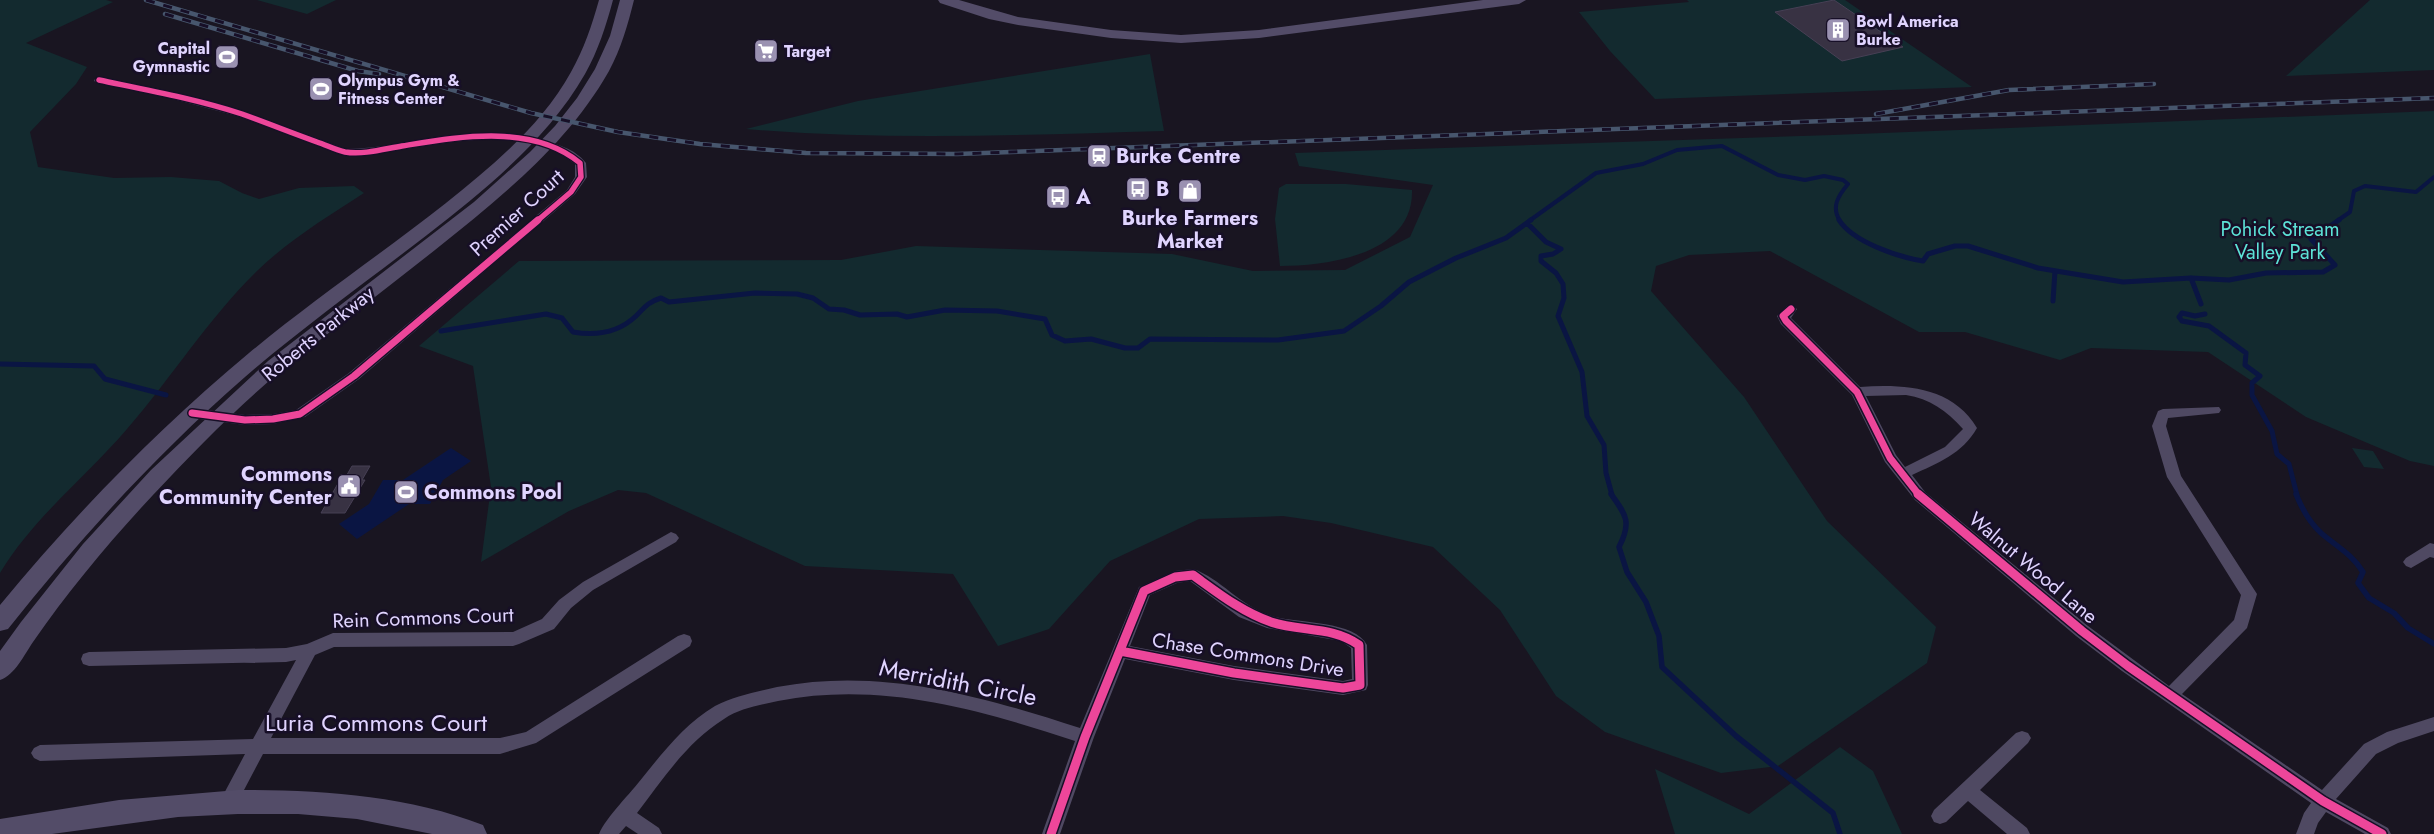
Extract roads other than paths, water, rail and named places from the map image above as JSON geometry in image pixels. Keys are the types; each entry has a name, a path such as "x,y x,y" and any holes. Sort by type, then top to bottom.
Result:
{"main road":[{"name":"Roberts Parkway","path":"0,622 62,545 112,490 192,413 258,356 455,204 499,167 540,125 567,91 591,49 599,28 606,0"},
{"name":"Roberts Parkway","path":"0,670 63,584 123,512 187,446 271,370 519,172 562,127 587,95 612,52 627,0"},
{"path":"945,0 994,16 1046,26 1144,37 1259,34 1278,30 1519,0"},
{"path":"983,0 1008,8 1080,22 1205,35"},
{"path":"0,831 154,807 229,800 362,807 432,820 474,834"}],"street":[{"name":"Premier Court","path":"99,80 159,92 241,114 345,152 364,152 446,139 489,136 521,139 556,147 567,152 580,163 580,177 570,192 354,376 321,401 300,414 273,419 218,418 192,413"},
{"name":"Walnut Wood Lane","path":"1791,309 1783,316 1786,321 1857,392 1890,458 1920,496 2082,631 2128,666 2172,694 2323,800 2382,834"},
{"path":"1857,392 1902,388 1923,392 1960,416 1970,428 1964,440 1936,458 1902,474"},
{"path":"2172,694 2241,623 2249,594 2174,477 2159,426 2163,414 2214,410"},
{"name":"Rein Commons Court","path":"89,659 286,655 309,650 333,640 513,640 548,624 565,604 588,586 671,538"},
{"path":"2411,562 2430,549 2434,552"},
{"name":"Chase Commons Drive","path":"1051,834 1086,737 1120,651 1144,591 1175,577 1193,575 1245,612 1273,623 1345,635 1359,645 1360,685 1343,688 1234,673 1120,651"},
{"name":"Luria Commons Court","path":"40,753 259,746 500,746 530,738 553,725 684,641"},
{"path":"229,800 309,650"},
{"name":"Merridith Circle","path":"608,834 687,738 718,713 754,699 799,690 835,686 894,690 1022,718 1086,737"},
{"path":"2306,834 2310,819 2323,800 2370,750 2393,737 2434,724"},
{"path":"1940,816 2022,738"},
{"path":"1967,790 2021,834"},
{"path":"625,815 653,834"}],"waterway":[{"path":"1529,221 1596,173 1643,164 1677,150 1722,146 1778,175 1805,180 1824,176 1843,180 1848,184 1841,193 1836,206 1837,216 1840,221"},
{"path":"2337,221 2350,212 2354,191 2365,186 2416,192 2434,177"},
{"path":"441,331 546,314 562,318 573,332 590,334 606,332 622,326 636,316 644,307 661,298 669,302 755,293 797,294 813,298 829,309 844,310 860,315 897,314 907,317 945,310 997,311 1045,319 1052,335 1065,341 1091,339 1125,348 1138,348 1150,339 1278,340 1344,331 1381,306 1409,282 1456,258 1506,238 1531,220"},
{"path":"1839,220 1846,228 1865,242 1889,252 1923,261 1928,254 1955,246 1968,246 2038,268 2123,282 2191,278"},
{"path":"2191,278 2229,280 2266,273 2323,272 2335,265 2311,239 2339,220"},
{"path":"1527,223 1546,242 1561,249 1553,254 1541,256 1541,261 1556,273 1563,284 1564,298 1558,316 1582,372 1587,416 1604,445 1606,473 1612,495"},
{"path":"2053,301 2055,271"},
{"path":"2191,278 2201,304"},
{"path":"2205,314 2195,316 2182,313 2179,317 2182,321 2209,326 2246,353 2245,365 2260,376 2252,383 2252,395 2272,431 2277,454 2289,464 2297,495"},
{"path":"0,364 94,366 105,379 166,395"},
{"path":"1611,494 1626,519 1625,531 1619,547 1627,572 1646,602 1659,636 1662,667 1736,736 1833,813 1840,834"},
{"path":"2296,494 2303,510 2313,524 2359,566 2363,572 2358,583 2369,598 2394,613 2408,628 2434,644"}],"railway":[{"path":"146,0 531,113 618,132 700,144 806,153 957,154 2434,98"},
{"path":"165,14 358,71 379,74"},
{"path":"1876,114 2009,90 2154,84"}],"place":[{"name":"Bowl America Burke","path":"1838,30"},
{"name":"Target","path":"766,51"},
{"name":"Capital Gymnastic","path":"227,57"},
{"name":"Olympus Gym & Fitness Center","path":"321,89"},
{"name":"Burke Centre","path":"1099,156"},
{"name":"B","path":"1138,189"},
{"name":"Burke Farmers Market","path":"1190,191"},
{"name":"A","path":"1058,197"},
{"name":"Commons Community Center","path":"349,486"},
{"name":"Commons Pool","path":"406,492"}],"park label":[{"name":"Pohick Stream Valley Park","path":"2280,240"}]}
